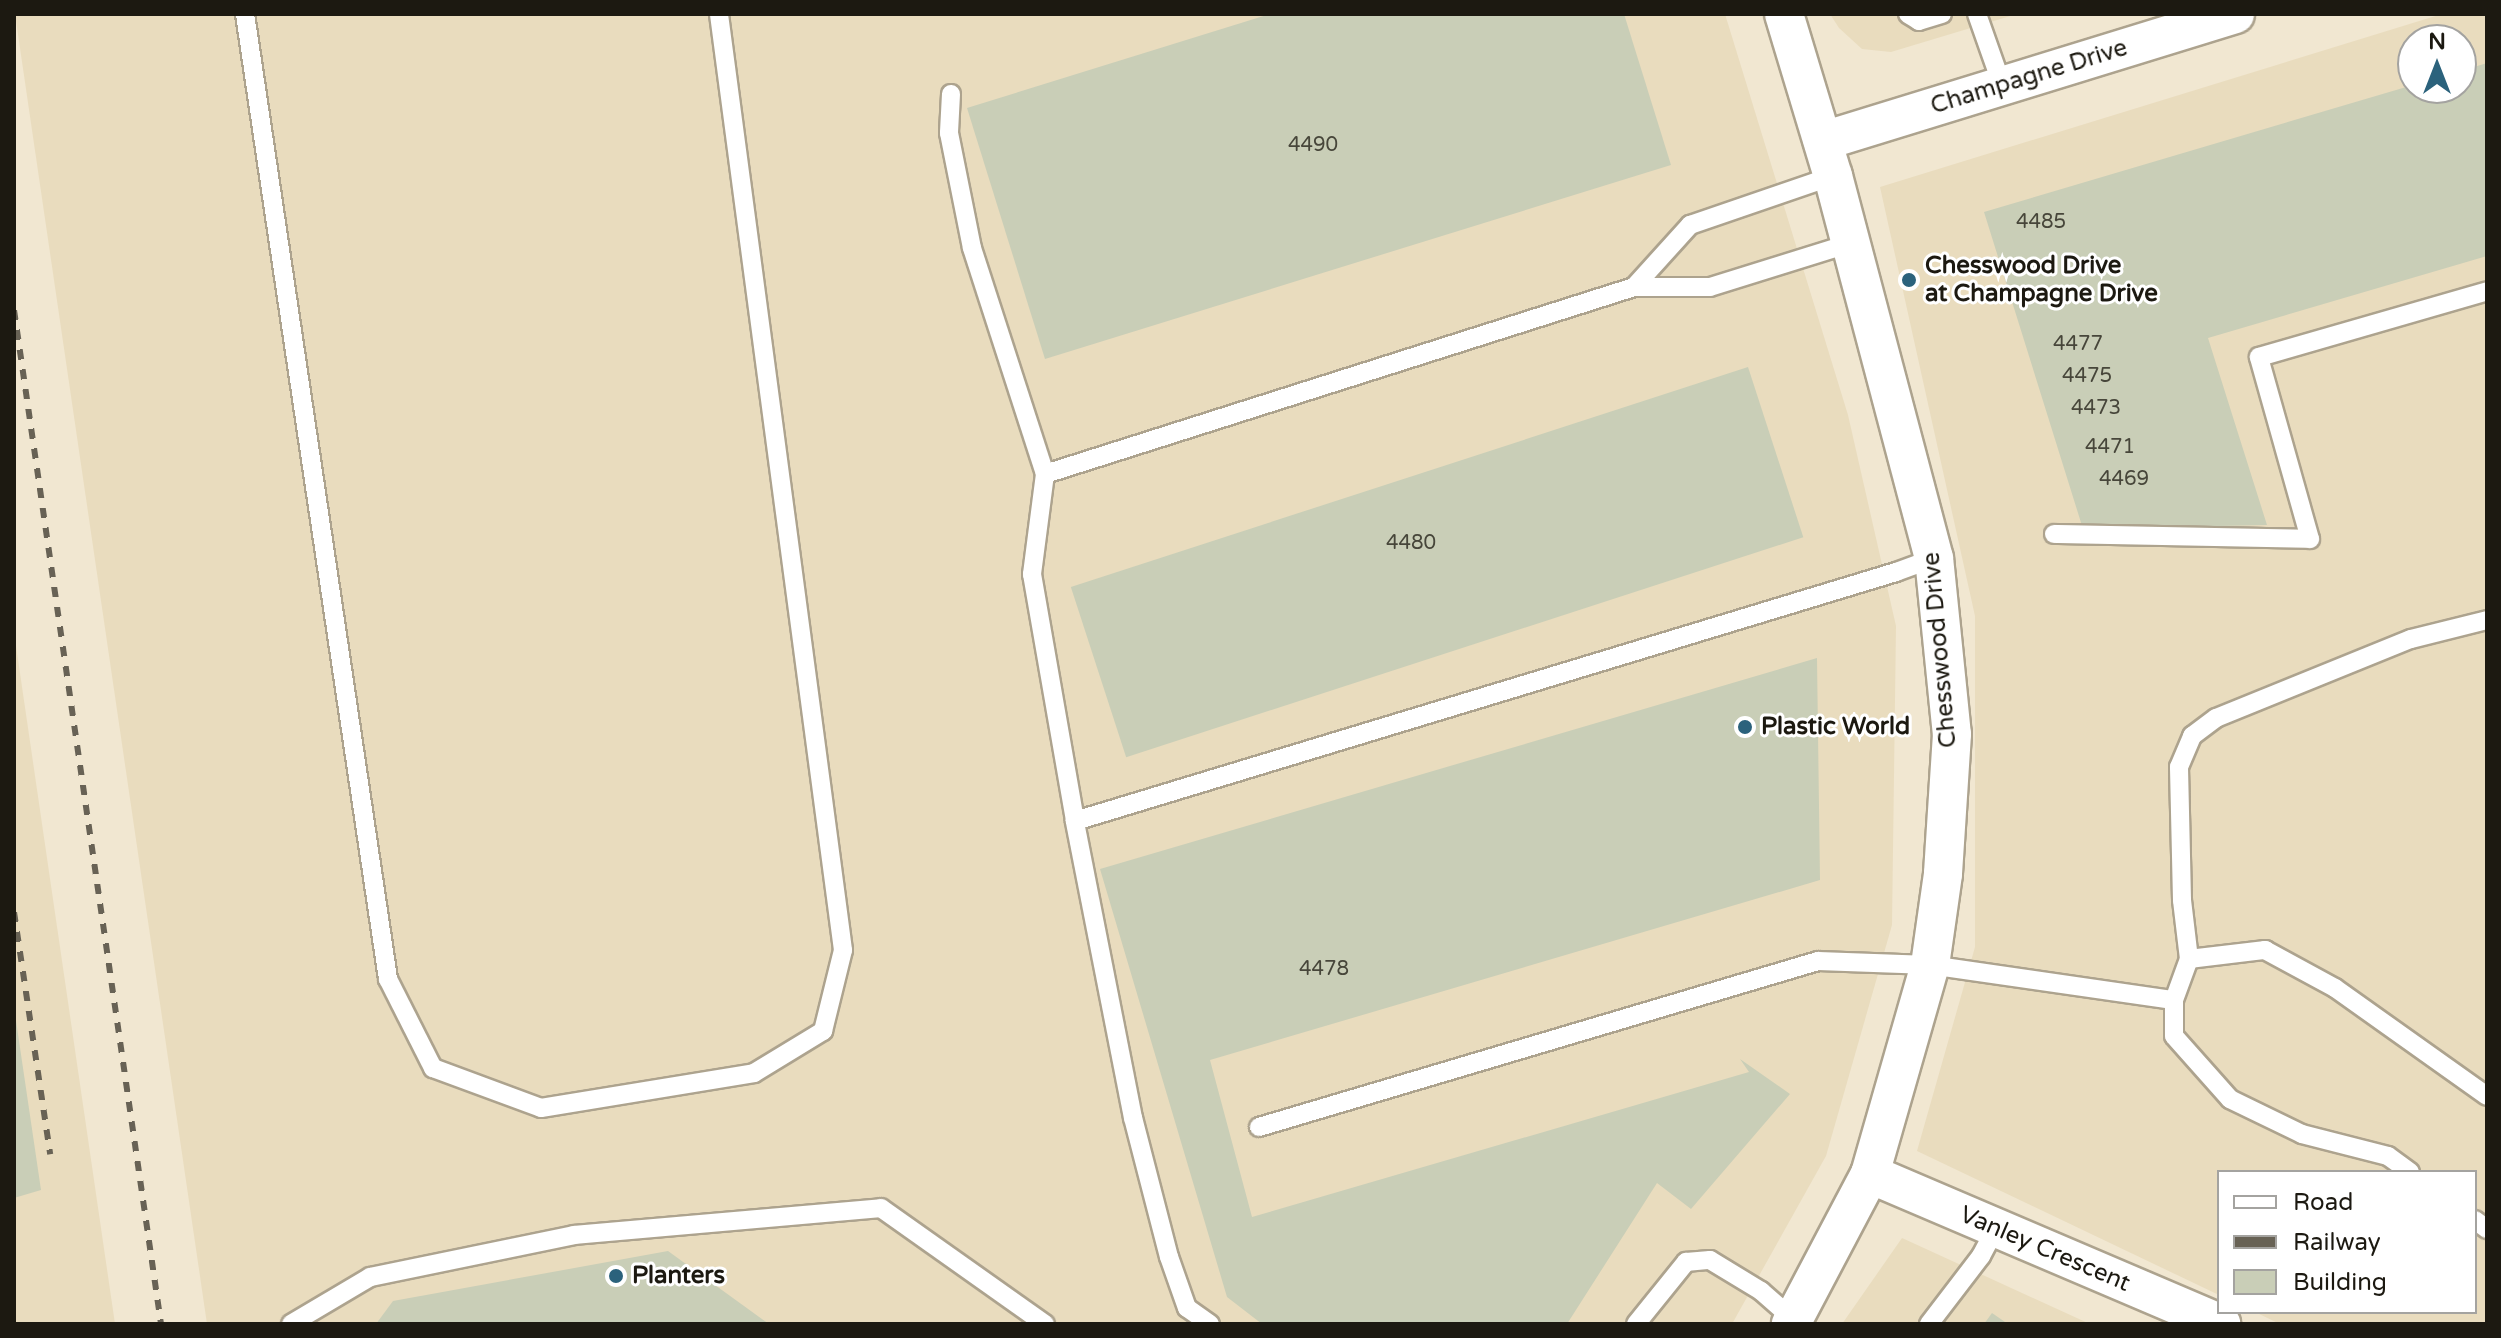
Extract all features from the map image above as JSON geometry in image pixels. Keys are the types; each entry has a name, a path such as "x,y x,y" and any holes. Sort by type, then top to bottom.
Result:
{"street":[{"name":"Chesswood Drive","path":"1784,14 1828,158 1934,558 1952,734 1943,874 1930,965 1870,1174 1792,1322"},
{"name":"Champagne Drive","path":"1828,158 2002,85 2235,14"},
{"name":"Vanley Crescent","path":"1870,1174 2221,1324"}],"lane":[{"path":"245,14 388,979 433,1068 541,1108 754,1073 823,1031 843,950 719,14"},
{"path":"1908,14 1919,21 1942,14"},
{"path":"1977,14 2002,85"},
{"path":"951,94 949,133 972,248 1045,474 1032,574 1075,821 1133,1118 1169,1257 1187,1308 1210,1324"},
{"path":"1634,287 1690,225 1828,158"},
{"path":"1045,474 1634,287 1710,287 1851,243"},
{"path":"2054,534 2310,539 2259,357 2487,291"},
{"path":"1075,821 1934,558"},
{"path":"2407,1170 2388,1156 2302,1134 2230,1099 2174,1036 2174,1000 2189,959 2182,900 2179,767 2192,736 2216,718 2411,639 2487,620"},
{"path":"2189,959 2265,950 2335,988 2487,1096"},
{"path":"1259,1127 1818,961 1930,965 2174,1000"},
{"path":"291,1324 370,1277 574,1235 881,1208 1045,1324"},
{"path":"1929,1324 1981,1256 1996,1228"},
{"path":"1636,1324 1686,1262 1710,1260 1761,1291 1792,1322"}],"shaded area":[{"path":"15,14 1725,14 1848,415 1896,626 1892,925 1826,1156 1732,1324 207,1324"},
{"path":"1830,14 2017,14 1891,52 1862,49 1839,28"},
{"path":"2442,14 2487,14 2487,1324 2280,1324 2259,1314 2477,1314 2477,1170 2217,1170 2217,1294 1917,1151 1975,947 1975,616 1880,187 2397,28 2397,104 2477,104 2477,24 2410,24"},
{"path":"14,632 115,1324 14,1324"},
{"path":"1902,1238 2090,1324 1842,1324"}],"building":[{"path":"1270,14 1624,14 1671,165 1045,359 967,108"},
{"path":"2487,63 2487,256 2208,338 2267,525 2083,529 1984,212 2397,90 2397,104 2477,104 2477,66"},
{"path":"1748,367 1803,537 1126,757 1071,587"},
{"path":"1817,658 1820,880 1210,1060 1252,1217 1749,1072 1740,1059 1790,1094 1691,1209 1657,1183 1567,1324 1262,1324 1227,1297 1100,869"},
{"path":"14,1007 41,1190 14,1198"},
{"name":"Planters","path":"668,1251 769,1324 376,1324 393,1301"},
{"path":"1992,1313 2008,1324 1984,1324"}],"railway":[{"path":"14,310 161,1324"},
{"path":"14,912 50,1154"}],"place":[{"name":"Chesswood Drive at Champagne Drive","path":"1909,280"},
{"name":"Plastic World","path":"1745,727"},
{"name":"Planters","path":"616,1276"}]}
